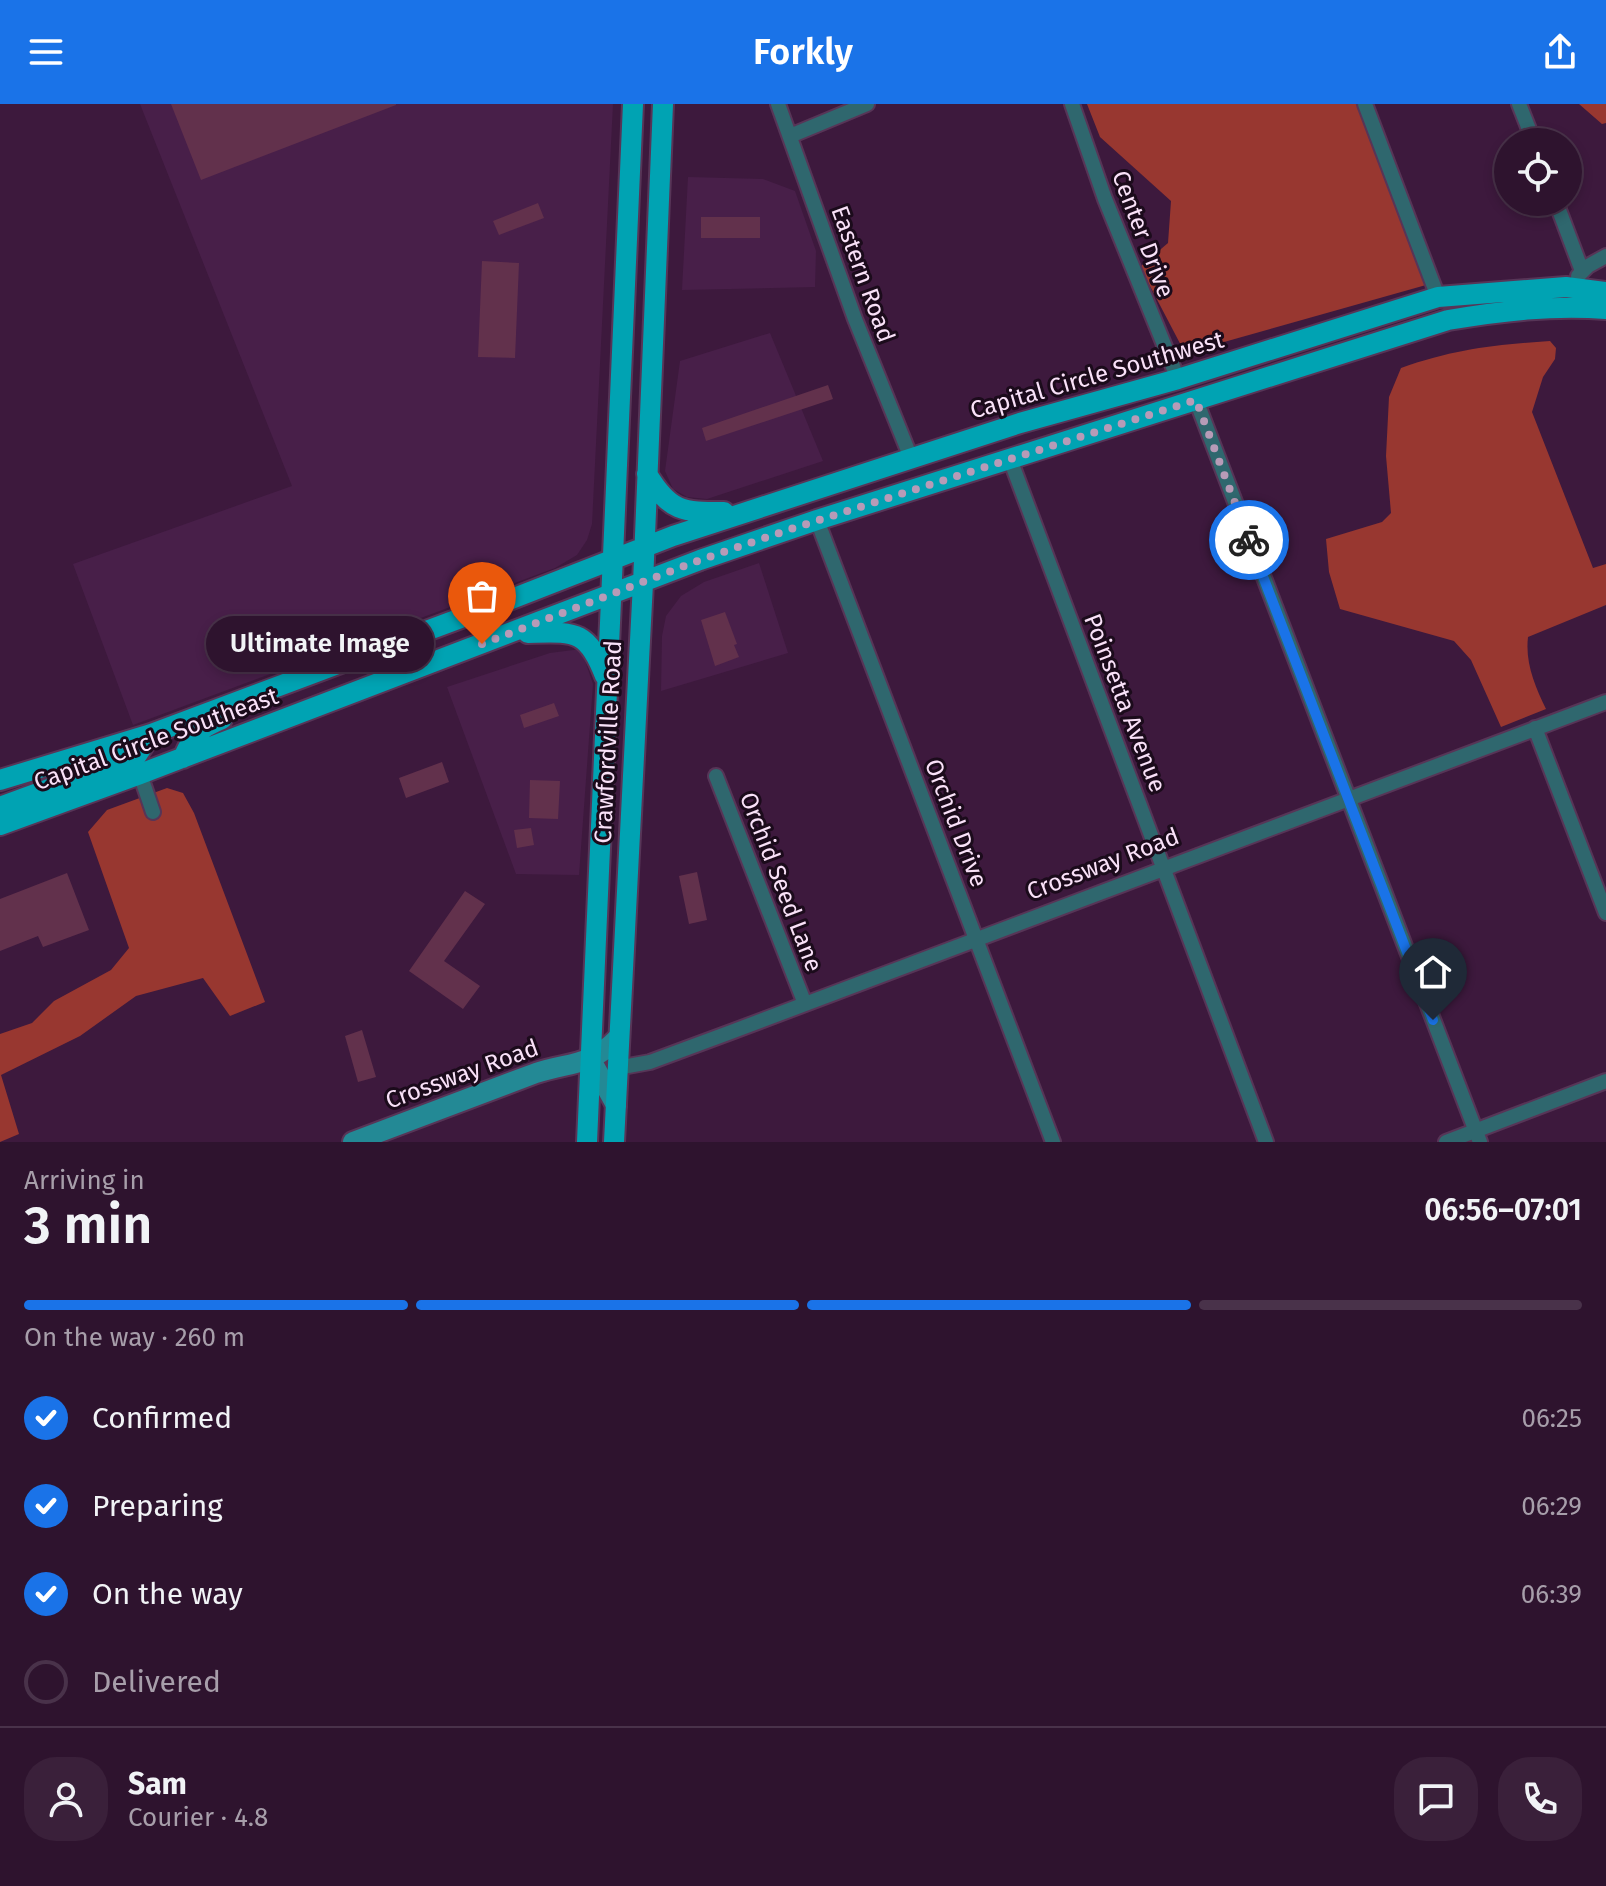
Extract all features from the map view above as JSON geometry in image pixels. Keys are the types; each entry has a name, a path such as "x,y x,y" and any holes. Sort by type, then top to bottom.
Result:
{"main road":[{"name":"Crawfordville Road","path":"587,1142 633,104"},
{"name":"Crawfordville Road","path":"614,1142 645,547 663,104"},
{"name":"Capital Circle Southwest","path":"611,561 744,513 1020,423 1178,379 1438,297 1566,287 1606,292"},
{"name":"Capital Circle Southwest","path":"643,583 817,520 1448,320 1503,311 1566,306 1606,309"},
{"path":"647,474 663,498 679,509 744,513"},
{"name":"Capital Circle Southeast","path":"0,780 151,734 611,561"},
{"name":"Capital Circle Southeast","path":"0,825 643,583"},
{"path":"512,633 565,632 580,638 594,650 607,681"},
{"path":"183,758 192,738 201,728 239,712 253,696"},
{"path":"0,807 125,761 137,755 151,734"}],"street":[{"name":"Eastern Road","path":"778,104 855,319 911,458"},
{"path":"790,136 867,104"},
{"name":"Center Drive","path":"1072,104 1105,199 1178,379"},
{"path":"1365,104 1438,297"},
{"path":"1519,104 1528,128"},
{"path":"1561,216 1582,271"},
{"path":"1566,287 1582,271 1606,256"},
{"path":"1196,400 1478,1136"},
{"name":"Poinsetta Avenue","path":"1010,459 1266,1142"},
{"name":"Orchid Drive","path":"817,520 1053,1142"},
{"name":"Crossway Road","path":"617,1068 650,1062 1606,702"},
{"path":"1535,728 1606,913"},
{"path":"140,774 153,812"},
{"name":"Orchid Seed Lane","path":"716,776 805,1004"},
{"path":"616,1105 591,1060 618,1038"},
{"name":"Crossway Road","path":"353,1142 536,1073 591,1060"},
{"path":"1446,1142 1478,1136 1606,1081"}],"shaded area":[{"path":"140,104 613,104 592,524 587,540 577,555 555,568 133,725 73,564 292,486"},
{"path":"1087,104 1358,104 1426,285 1185,353 1140,267 1168,243 1171,201 1100,137"},
{"path":"1579,104 1606,104 1606,123 1602,124"},
{"path":"688,177 763,179 795,191 816,251 815,287 682,290"},
{"path":"770,333 823,461 707,499 687,497 673,489 665,471 680,361"},
{"path":"1550,341 1556,348 1555,359 1543,377 1532,412 1593,568 1606,564 1606,605 1528,637 1529,665 1546,709 1501,727 1471,660 1454,641 1340,609 1329,572 1326,539 1382,522 1391,513 1386,456 1389,397 1401,368 1474,349"},
{"path":"759,563 788,653 661,691 662,636 666,616 681,596 704,582"},
{"path":"581,649 593,684 579,875 516,874 447,687 550,653"},
{"path":"167,788 183,793 194,813 265,1002 230,1016 203,978 136,996 80,1036 1,1075 19,1134 0,1142 0,1034 32,1023 54,1001 111,970 129,948 88,832 107,810"}],"building":[{"path":"171,104 396,104 396,105 201,180"},
{"path":"538,203 544,218 499,235 493,221"},
{"path":"701,217 760,217 760,238 701,238"},
{"path":"482,261 519,263 515,358 478,357"},
{"path":"828,385 833,399 706,441 702,428"},
{"path":"725,612 739,657 715,666 701,620"},
{"path":"554,703 559,716 524,728 520,715"},
{"path":"442,762 449,782 406,798 399,778"},
{"path":"530,780 560,781 558,819 529,818"},
{"path":"531,828 534,845 517,848 514,830"},
{"path":"697,872 707,920 689,924 679,876"},
{"path":"67,873 89,930 43,947 38,936 0,951 0,899"},
{"path":"465,891 485,904 444,961 480,986 463,1009 409,971"},
{"path":"362,1030 376,1077 358,1082 345,1036"}],"way so far":[{"path":"482,644 700,560 1196,400 1249,540"}],"place":[{"name":"Ultimate Image","path":"482,644"}],"route":[{"path":"1249,540 1433,1020"}]}
